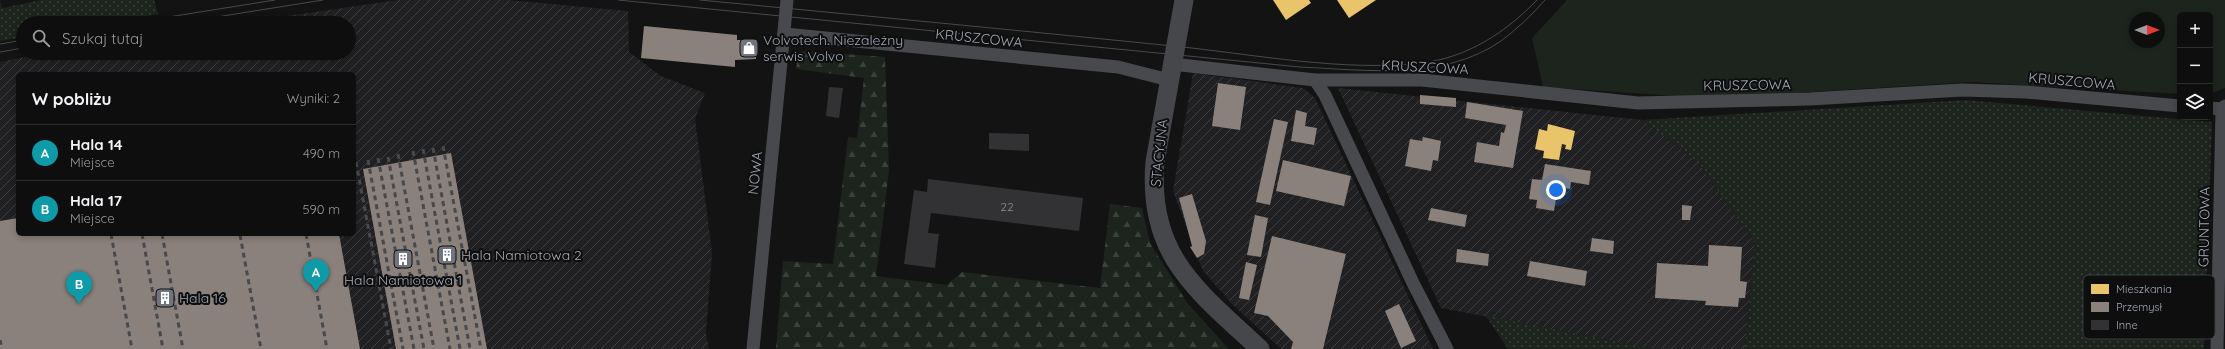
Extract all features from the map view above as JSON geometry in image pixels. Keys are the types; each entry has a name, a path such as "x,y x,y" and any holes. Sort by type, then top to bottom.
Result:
{"street":[{"name":"NOWA","path":"753,349 785,34 787,0"},
{"name":"STACYJNA","path":"1184,0 1155,162 1153,186 1156,208 1163,238 1179,267 1201,294 1260,349"},
{"name":"KRUSZCOWA","path":"785,34 1170,72 1315,80 1422,80 1638,103 1810,99 1962,90 2026,92 2177,106"},
{"path":"1315,80 1325,95 1413,283 1447,349"},
{"name":"GRUNTOWA","path":"2217,349 2219,108"}],"shaded area":[{"path":"398,0 508,0 628,11 629,52 661,76 705,93 695,119 712,253 706,333 709,349 0,349 0,62 16,59 356,60 356,16 287,16"},
{"path":"1193,73 1303,88 1315,98 1433,349 1281,349 1233,305 1203,271 1173,191"},
{"path":"1338,88 1643,120 1699,163 1755,243 1745,349 1654,349 1441,308"}],"green space":[{"path":"0,0 2,8 41,0 154,0 158,14 147,16 16,16 16,38 0,41"},
{"path":"1567,0 2225,0 2225,88 2213,93 2213,12 2177,12 2177,94 1971,82 1722,99 1543,87 1532,38"},
{"path":"802,51 885,57 889,171 876,276 947,285 962,272 1100,288 1110,204 1142,208 1150,243 1188,304 1229,349 776,349 783,261 833,264 848,137 857,138 864,78 796,69 798,56"},
{"path":"1966,100 2212,122 2207,275 2083,275 2083,339 2204,339 2204,349 1745,349 1755,243 1699,163 1643,120"},
{"path":"1486,316 1654,349 1508,349"}],"building: Mieszkania":[{"path":"1273,0 1309,0 1311,3 1286,20"},
{"path":"1337,0 1376,0 1349,18"},
{"path":"1548,124 1575,131 1571,150 1565,149 1566,145 1562,144 1559,160 1543,158 1544,151 1535,149 1539,129 1547,131"}],"building: Przemysł":[{"path":"644,26 737,35 737,40 756,40 756,59 735,60 735,67 641,58"},
{"path":"1218,83 1246,87 1240,130 1212,126"},
{"path":"1420,95 1456,98 1456,107 1420,104"},
{"path":"1467,102 1523,111 1513,168 1474,162 1477,142 1499,146 1501,132 1504,133 1506,125 1465,118"},
{"path":"1296,110 1307,113 1305,126 1317,128 1314,145 1291,141"},
{"path":"1274,119 1288,122 1270,205 1256,202"},
{"path":"1423,137 1441,141 1438,161 1433,160 1431,171 1405,166 1410,139 1422,141"},
{"path":"451,153 487,349 396,349 363,169"},
{"path":"1283,160 1351,176 1344,206 1276,191"},
{"path":"1545,164 1591,171 1589,185 1571,182 1570,189 1558,187 1554,211 1536,208 1537,200 1529,199 1532,179 1542,180"},
{"path":"1192,194 1206,241 1204,254 1197,258 1190,247 1192,246 1179,198"},
{"path":"1682,205 1692,206 1690,220 1682,220"},
{"path":"1431,208 1467,215 1465,227 1428,220"},
{"path":"1255,215 1268,218 1261,257 1247,255"},
{"path":"16,218 16,236 339,236 360,349 0,349 0,221"},
{"path":"1272,236 1346,254 1323,349 1291,349 1293,342 1268,316 1254,313"},
{"path":"1592,238 1614,241 1613,254 1590,251"},
{"path":"1709,245 1742,247 1740,281 1747,282 1745,298 1739,298 1738,307 1705,305 1706,301 1655,298 1657,263 1708,266"},
{"path":"1457,249 1489,254 1488,266 1456,262"},
{"path":"1530,261 1587,271 1585,286 1527,276"},
{"path":"1246,262 1257,265 1249,300 1239,298"},
{"path":"1399,304 1416,341 1401,348 1385,311"}],"building: Inne":[{"path":"829,87 843,88 839,118 826,116"},
{"path":"989,133 1029,134 1029,151 989,149"},
{"path":"928,179 1083,198 1079,231 931,213 928,233 939,234 935,268 904,264 914,190 927,192"}],"tram line":[{"path":"175,16 275,0"},
{"path":"223,16 323,0"},
{"path":"618,0 1300,67 1377,71 1429,68 1478,54 1501,41 1524,22 1545,0"},
{"path":"700,0 1173,46 1298,61 1361,65 1422,63 1455,55 1485,42 1499,33 1537,0"},
{"path":"0,44 16,41"},
{"path":"0,52 16,49"}],"railway":[{"path":"443,146 481,349"},
{"path":"433,148 470,349"},
{"path":"423,149 460,349"},
{"path":"413,151 450,349"},
{"path":"398,154 434,349"},
{"path":"388,157 424,349"},
{"path":"378,158 414,349"},
{"path":"368,160 403,349"},
{"path":"356,162 391,349"},
{"path":"111,236 132,349"},
{"path":"142,236 163,349"},
{"path":"162,236 183,349"},
{"path":"240,236 261,349"},
{"path":"306,236 327,349"},
{"path":"0,340 2,349"}],"place":[{"name":"Volvotech. Niezależny serwis Volvo","path":"749,48"},
{"name":"Hala Namiotowa 2","path":"447,255"},
{"name":"Hala Namiotowa 1","path":"403,259"},
{"name":"Hala 14","path":"316,292"},
{"name":"Hala 16","path":"165,298"},
{"name":"Hala 17","path":"79,304"}]}
